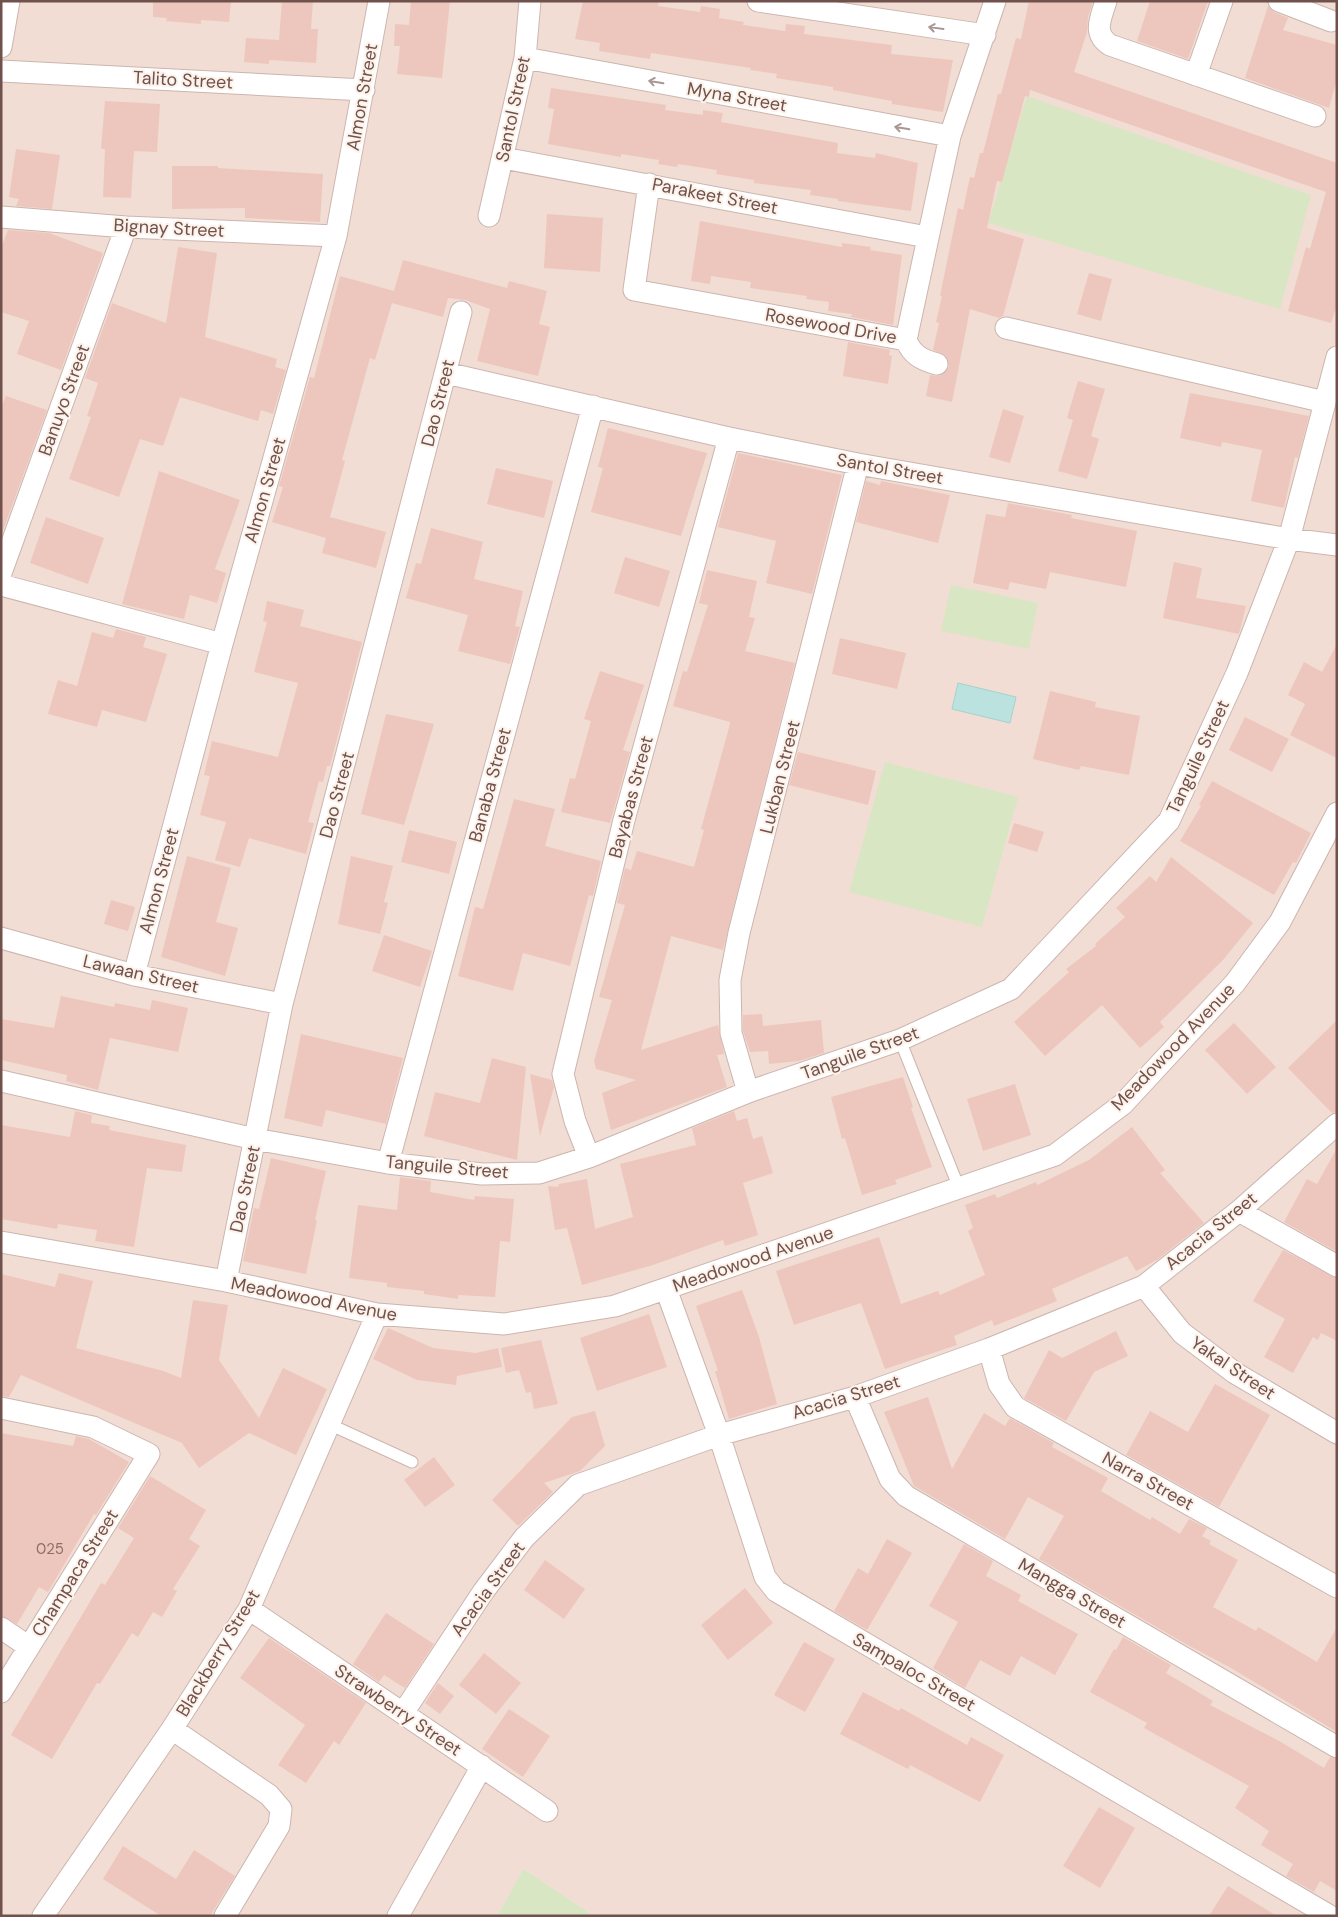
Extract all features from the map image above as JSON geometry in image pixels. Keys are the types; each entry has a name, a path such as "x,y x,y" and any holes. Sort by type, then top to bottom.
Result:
{"street":[{"path":"1,47 8,1"},
{"name":"Almon Street","path":"134,975 222,644 336,236 379,1"},
{"name":"Santol Street","path":"489,216 525,58 530,1"},
{"path":"758,1 985,35"},
{"name":"Rosewood Drive","path":"649,184 634,290 906,340 950,136 995,1"},
{"path":"1106,1 1098,28 1104,41 1315,116"},
{"path":"1196,75 1222,1"},
{"path":"1279,1 1331,21"},
{"name":"Myna Street","path":"525,58 950,136"},
{"name":"Talito Street","path":"1,71 364,90"},
{"name":"Parakeet Street","path":"503,158 927,237"},
{"name":"Bignay Street","path":"1,217 126,227 336,236"},
{"name":"Banuyo Street","path":"1,573 126,227"},
{"name":"Dao Street","path":"226,1281 282,1004 461,312"},
{"path":"1006,328 1324,402"},
{"path":"906,340 909,348 917,356 937,364"},
{"name":"Tanguile Street","path":"1,1081 255,1140 388,1163 482,1174 539,1173 588,1157 748,1092 900,1040 1011,989 1169,821 1237,673 1289,539 1337,357"},
{"name":"Santol Street","path":"446,373 729,438 858,464 1289,539 1337,545"},
{"name":"Banaba Street","path":"388,1163 592,406"},
{"name":"Bayabas Street","path":"588,1157 575,1121 563,1074 624,820 729,438"},
{"name":"Lukban Street","path":"748,1092 731,1033 730,980 739,933 858,464"},
{"path":"1,585 222,644"},
{"name":"Meadowood Avenue","path":"1,1242 226,1281 377,1314 504,1324 615,1306 1055,1155 1123,1104 1235,983 1280,922 1337,813"},
{"name":"Lawaan Street","path":"1,938 134,975 282,1004"},
{"name":"Acacia Street","path":"403,1713 483,1592 524,1538 578,1485 719,1435 855,1396 989,1349 1144,1286 1238,1211 1337,1124"},
{"path":"1238,1211 1337,1266"},
{"name":"Yakal Street","path":"1144,1286 1182,1333 1235,1373 1337,1433"},
{"name":"Sampaloc Street","path":"666,1289 719,1435 765,1577 776,1591 1330,1916"},
{"name":"Blackberry Street","path":"43,1916 172,1729 249,1609 331,1424 377,1314"},
{"name":"Narra Street","path":"989,1349 999,1384 1015,1408 1337,1587"},
{"name":"Mangga Street","path":"855,1396 886,1471 906,1496 1337,1747"},
{"name":"Champaca Street","path":"1,1408 93,1428 149,1454 1,1692"},
{"name":"Strawberry Street","path":"249,1609 547,1811"},
{"path":"1,1628 29,1647"},
{"path":"172,1729 269,1795 281,1809 279,1826 224,1916"},
{"path":"398,1916 482,1766"}],"lane":[{"path":"900,1040 959,1188"},
{"path":"331,1424 412,1462"}],"shaded area":[{"path":"1,1 1337,1 1337,1916 594,1916 524,1869 497,1916 1,1916"}],"green space":[{"path":"1027,96 1311,195 1280,309 988,223"},
{"path":"951,585 1038,603 1029,649 941,631"},
{"path":"885,762 1018,797 982,927 849,892"},
{"path":"524,1869 594,1916 497,1916"}],"water":[{"path":"958,683 1016,697 1010,723 952,709"}],"building":[{"path":"153,1 231,1 229,22 201,20 201,24 166,21 167,18 153,17"},
{"path":"282,1 313,1 311,29 318,29 316,63 269,60 269,64 244,62 246,38 279,40"},
{"path":"411,1 450,1 442,78 397,74 400,46 394,46 395,24 409,25"},
{"path":"583,1 659,1 658,6 700,12 701,6 720,9 719,18 744,22 743,25 785,31 786,24 805,26 804,34 892,45 891,54 953,60 943,112 892,104 892,101 833,90 833,87 776,78 777,74 750,70 751,68 651,53 650,59 599,51 600,43 575,39"},
{"path":"1029,1 1093,1 1088,17 1087,32 1074,72 1337,163 1337,305 1331,323 1288,311 1306,247 1310,249 1326,192 1030,90 1029,97 1025,96 1002,182 997,181 987,228 1024,239 1003,316 999,318 970,309 952,402 926,396 930,375 940,376 949,367 946,356 933,350 939,323 936,322 942,296 940,296 958,208 963,210 970,177 974,178 980,153 983,153 998,94 1001,94 1016,38 1021,39"},
{"path":"1150,1 1208,1 1188,59 1137,41"},
{"path":"1268,6 1274,12 1288,18 1283,30 1337,45 1337,79 1329,108 1245,78"},
{"path":"551,88 666,105 665,110 703,115 703,110 723,113 721,122 838,143 837,153 875,158 876,153 918,163 911,211 838,201 838,199 810,195 811,190 754,183 754,180 716,174 717,170 678,164 677,167 658,164 659,160 621,154 621,157 548,144 554,109 548,108"},
{"path":"105,101 160,104 157,152 134,151 131,198 103,197 105,149 101,149"},
{"path":"16,149 60,155 52,209 16,206 19,199 9,197"},
{"path":"172,166 218,166 218,168 323,174 320,222 245,218 245,208 172,209"},
{"path":"547,214 603,218 600,272 544,268"},
{"path":"700,221 842,247 842,243 871,247 870,250 902,255 893,325 851,317 852,314 828,311 829,302 806,299 807,296 750,288 751,282 711,276 710,284 691,281"},
{"path":"8,230 49,233 103,253 61,370 17,354 29,321 1,312 1,248"},
{"path":"178,247 217,253 205,337 277,359 275,367 286,370 273,414 261,410 258,421 180,397 163,446 140,439 119,497 69,479 91,417 87,416 98,383 85,378 112,303 166,323"},
{"path":"403,260 507,288 509,281 547,291 539,324 550,327 538,376 477,361 490,309 465,300 448,298 443,317 392,303 375,360 370,358 342,460 345,461 330,517 386,532 376,568 322,553 326,538 272,522 283,487 279,486 310,377 314,378 340,276 394,291"},
{"path":"1089,273 1112,279 1101,321 1077,314"},
{"path":"848,342 890,350 889,355 892,356 888,384 843,376"},
{"path":"1078,381 1105,389 1091,436 1099,439 1087,479 1058,471 1073,420 1067,418"},
{"path":"1190,393 1309,416 1298,458 1295,457 1284,508 1251,501 1262,450 1222,442 1221,447 1180,438"},
{"path":"6,396 47,410 1,536 1,408"},
{"path":"1003,409 1024,416 1010,463 989,457"},
{"path":"608,428 707,453 681,536 591,512 603,468 598,467"},
{"path":"738,453 842,475 812,594 766,583 776,541 718,527"},
{"path":"496,468 553,481 544,518 487,504"},
{"path":"159,471 240,500 215,569 226,573 217,603 190,595 184,619 122,604"},
{"path":"866,481 880,485 881,481 950,495 938,543 856,522"},
{"path":"1008,503 1072,515 1071,518 1137,531 1126,587 1050,572 1046,589 1010,582 1008,590 973,583 986,514 1005,517"},
{"path":"46,517 104,538 88,584 30,563"},
{"path":"431,528 483,542 474,579 523,591 515,626 520,627 510,664 458,651 468,615 406,598 416,563 421,564"},
{"path":"625,557 670,571 659,607 614,593"},
{"path":"1174,562 1202,568 1196,598 1246,606 1239,634 1163,618"},
{"path":"707,570 757,581 749,617 755,618 745,651 795,663 723,950 671,936 641,1050 718,1025 724,1054 717,1055 727,1087 611,1130 602,1093 636,1080 596,1069 594,1061 612,1000 599,997 625,905 617,903 625,868 631,870 637,851 694,867 704,830 701,829 730,724 730,722 673,706 683,671 687,672 708,605 699,603"},
{"path":"267,601 304,610 300,626 362,642 330,766 327,766 323,782 319,781 308,822 314,823 306,854 249,838 240,867 215,860 226,822 200,815 210,776 204,775 212,741 278,757 298,683 254,672 267,622 263,621"},
{"path":"116,629 146,637 143,647 167,654 146,722 102,710 97,727 48,714 58,680 77,686 92,632 113,638"},
{"path":"840,638 906,653 897,689 832,674"},
{"path":"1337,644 1337,758 1290,735 1305,704 1288,695 1304,662 1322,672"},
{"path":"600,671 644,685 623,750 630,752 610,823 561,812 570,778 575,779 591,721 584,719"},
{"path":"1050,691 1096,702 1095,707 1140,716 1129,775 1081,766 1079,770 1033,759"},
{"path":"386,714 434,724 404,825 361,814"},
{"path":"1245,717 1289,739 1272,772 1229,750"},
{"path":"798,752 876,771 868,805 789,785"},
{"path":"1212,781 1311,833 1296,863 1293,862 1274,895 1180,841 1201,806 1199,805"},
{"path":"514,799 555,809 545,846 601,861 593,896 589,895 570,966 523,953 513,991 458,976 475,907 483,909"},
{"path":"1014,823 1044,832 1037,852 1008,843"},
{"path":"409,830 457,842 449,874 401,862"},
{"path":"187,856 231,868 216,922 238,928 225,976 161,957"},
{"path":"351,856 393,866 384,902 388,903 380,934 338,924"},
{"path":"1171,857 1253,923 1223,960 1160,1022 1164,1027 1140,1048 1102,1005 1045,1056 1014,1022 1069,972 1066,969 1096,946 1095,944 1125,917 1116,908 1150,876 1156,882"},
{"path":"111,900 135,907 128,931 104,924"},
{"path":"384,935 432,951 420,987 372,971"},
{"path":"61,996 114,1007 115,1003 150,1010 152,1000 188,1008 178,1052 110,1038 98,1090 66,1081 67,1075 1,1060 1,1019 54,1028"},
{"path":"762,1014 763,1026 821,1020 824,1053 799,1061 769,1064 768,1051 750,1052 743,1031 743,1015"},
{"path":"1337,1020 1337,1112 1332,1113 1288,1068"},
{"path":"1234,1023 1276,1067 1247,1094 1205,1050"},
{"path":"301,1034 403,1058 386,1124 326,1110 322,1127 284,1118"},
{"path":"492,1058 526,1067 517,1160 424,1136 435,1092 480,1103"},
{"path":"530,1074 552,1080 554,1087 540,1136"},
{"path":"903,1077 913,1107 911,1108 932,1167 895,1180 897,1184 862,1195 845,1138 842,1139 831,1097"},
{"path":"1015,1084 1031,1135 983,1151 967,1099"},
{"path":"75,1111 92,1115 91,1123 110,1126 109,1130 186,1145 182,1172 147,1168 134,1247 95,1241 97,1230 58,1224 57,1229 1,1219 1,1125 70,1137"},
{"path":"734,1111 737,1121 747,1118 753,1139 762,1136 773,1173 743,1183 758,1235 725,1246 723,1240 653,1265 582,1285 567,1228 555,1230 548,1186 558,1187 559,1184 587,1179 595,1229 633,1217 620,1164 696,1145 692,1128"},
{"path":"1132,1127 1165,1170 1160,1173 1204,1223 1157,1260 1136,1271 1127,1256 1052,1289 1057,1301 994,1326 992,1320 954,1336 957,1345 885,1369 861,1303 794,1325 776,1271 879,1237 901,1304 938,1291 940,1295 985,1275 968,1231 973,1228 965,1205 995,1194 997,1198 1036,1182 1037,1185 1089,1160"},
{"path":"1337,1148 1337,1252 1284,1222 1307,1179 1317,1184"},
{"path":"271,1158 326,1171 306,1274 243,1261 254,1208 259,1209"},
{"path":"400,1177 431,1181 430,1192 474,1200 475,1196 514,1199 510,1242 500,1241 495,1297 458,1295 458,1299 424,1294 424,1291 387,1287 387,1283 349,1278 358,1205 397,1210"},
{"path":"1283,1250 1337,1278 1337,1341 1321,1333 1318,1340 1313,1337 1293,1373 1264,1357 1285,1319 1253,1301"},
{"path":"59,1273 93,1281 76,1348 163,1371 181,1378 193,1300 228,1305 219,1360 259,1418 283,1368 327,1389 296,1455 249,1433 199,1468 182,1443 21,1375 9,1397 1,1396 1,1274 55,1287"},
{"path":"742,1290 759,1337 777,1404 729,1419 715,1371 718,1371 696,1306"},
{"path":"649,1314 667,1367 597,1391 580,1338"},
{"path":"388,1328 433,1348 476,1353 498,1348 502,1367 457,1376 456,1385 417,1380 373,1359"},
{"path":"1116,1331 1128,1356 1094,1372 1066,1421 1024,1398 1049,1350 1062,1358"},
{"path":"541,1340 558,1404 534,1409 531,1392 526,1393 519,1370 506,1373 501,1348"},
{"path":"1215,1384 1270,1415 1219,1507 1126,1455 1150,1411 1188,1432"},
{"path":"928,1397 952,1469 984,1413 1005,1426 1010,1418 1054,1443 1052,1447 1108,1478 1101,1491 1150,1520 1152,1517 1180,1534 1189,1519 1207,1528 1202,1536 1211,1541 1209,1544 1238,1560 1213,1607 1256,1631 1258,1627 1317,1662 1337,1627 1337,1732 1231,1668 1039,1559 1064,1516 1028,1497 1005,1539 914,1486 884,1412"},
{"path":"595,1411 605,1446 580,1471 544,1483 553,1492 518,1526 492,1500 572,1417"},
{"path":"1,1433 73,1446 76,1436 89,1439 129,1462 96,1515 94,1514 48,1592 39,1587 17,1624 1,1616"},
{"path":"434,1457 455,1485 425,1507 404,1480"},
{"path":"150,1476 206,1510 189,1539 200,1546 173,1589 177,1591 162,1617 153,1612 138,1637 132,1633 100,1684 97,1683 52,1759 11,1735 101,1583 105,1585 134,1538 118,1528"},
{"path":"887,1539 912,1553 867,1630 834,1611 858,1568 868,1574"},
{"path":"964,1544 993,1561 986,1576 1021,1595 1018,1601 1078,1634 1055,1675 1021,1656 1010,1676 980,1660 965,1688 933,1668 958,1622 929,1606"},
{"path":"545,1560 585,1589 564,1619 524,1590"},
{"path":"745,1588 773,1623 728,1660 701,1625"},
{"path":"386,1613 434,1644 405,1688 384,1675 379,1682 353,1664"},
{"path":"1123,1637 1171,1665 1166,1673 1213,1701 1210,1705 1281,1742 1324,1768 1330,1757 1337,1759 1337,1891 1320,1881 1314,1892 1286,1876 1293,1864 1261,1845 1269,1831 1235,1808 1249,1786 1144,1728 1147,1723 1090,1692 1114,1649 1116,1650"},
{"path":"269,1638 366,1703 339,1745 334,1741 306,1783 278,1765 305,1725 240,1678"},
{"path":"804,1642 835,1659 805,1712 774,1695"},
{"path":"484,1653 521,1683 496,1714 459,1685"},
{"path":"438,1683 454,1696 440,1714 425,1703"},
{"path":"863,1692 899,1711 901,1708 967,1745 971,1737 1004,1755 980,1802 910,1765 908,1769 840,1734"},
{"path":"509,1709 550,1736 523,1777 482,1749"},
{"path":"1099,1807 1135,1828 1100,1888 1063,1866"},
{"path":"123,1846 176,1879 194,1850 235,1876 210,1916 161,1916 103,1879"},
{"path":"1228,1886 1277,1916 1209,1916"}]}
